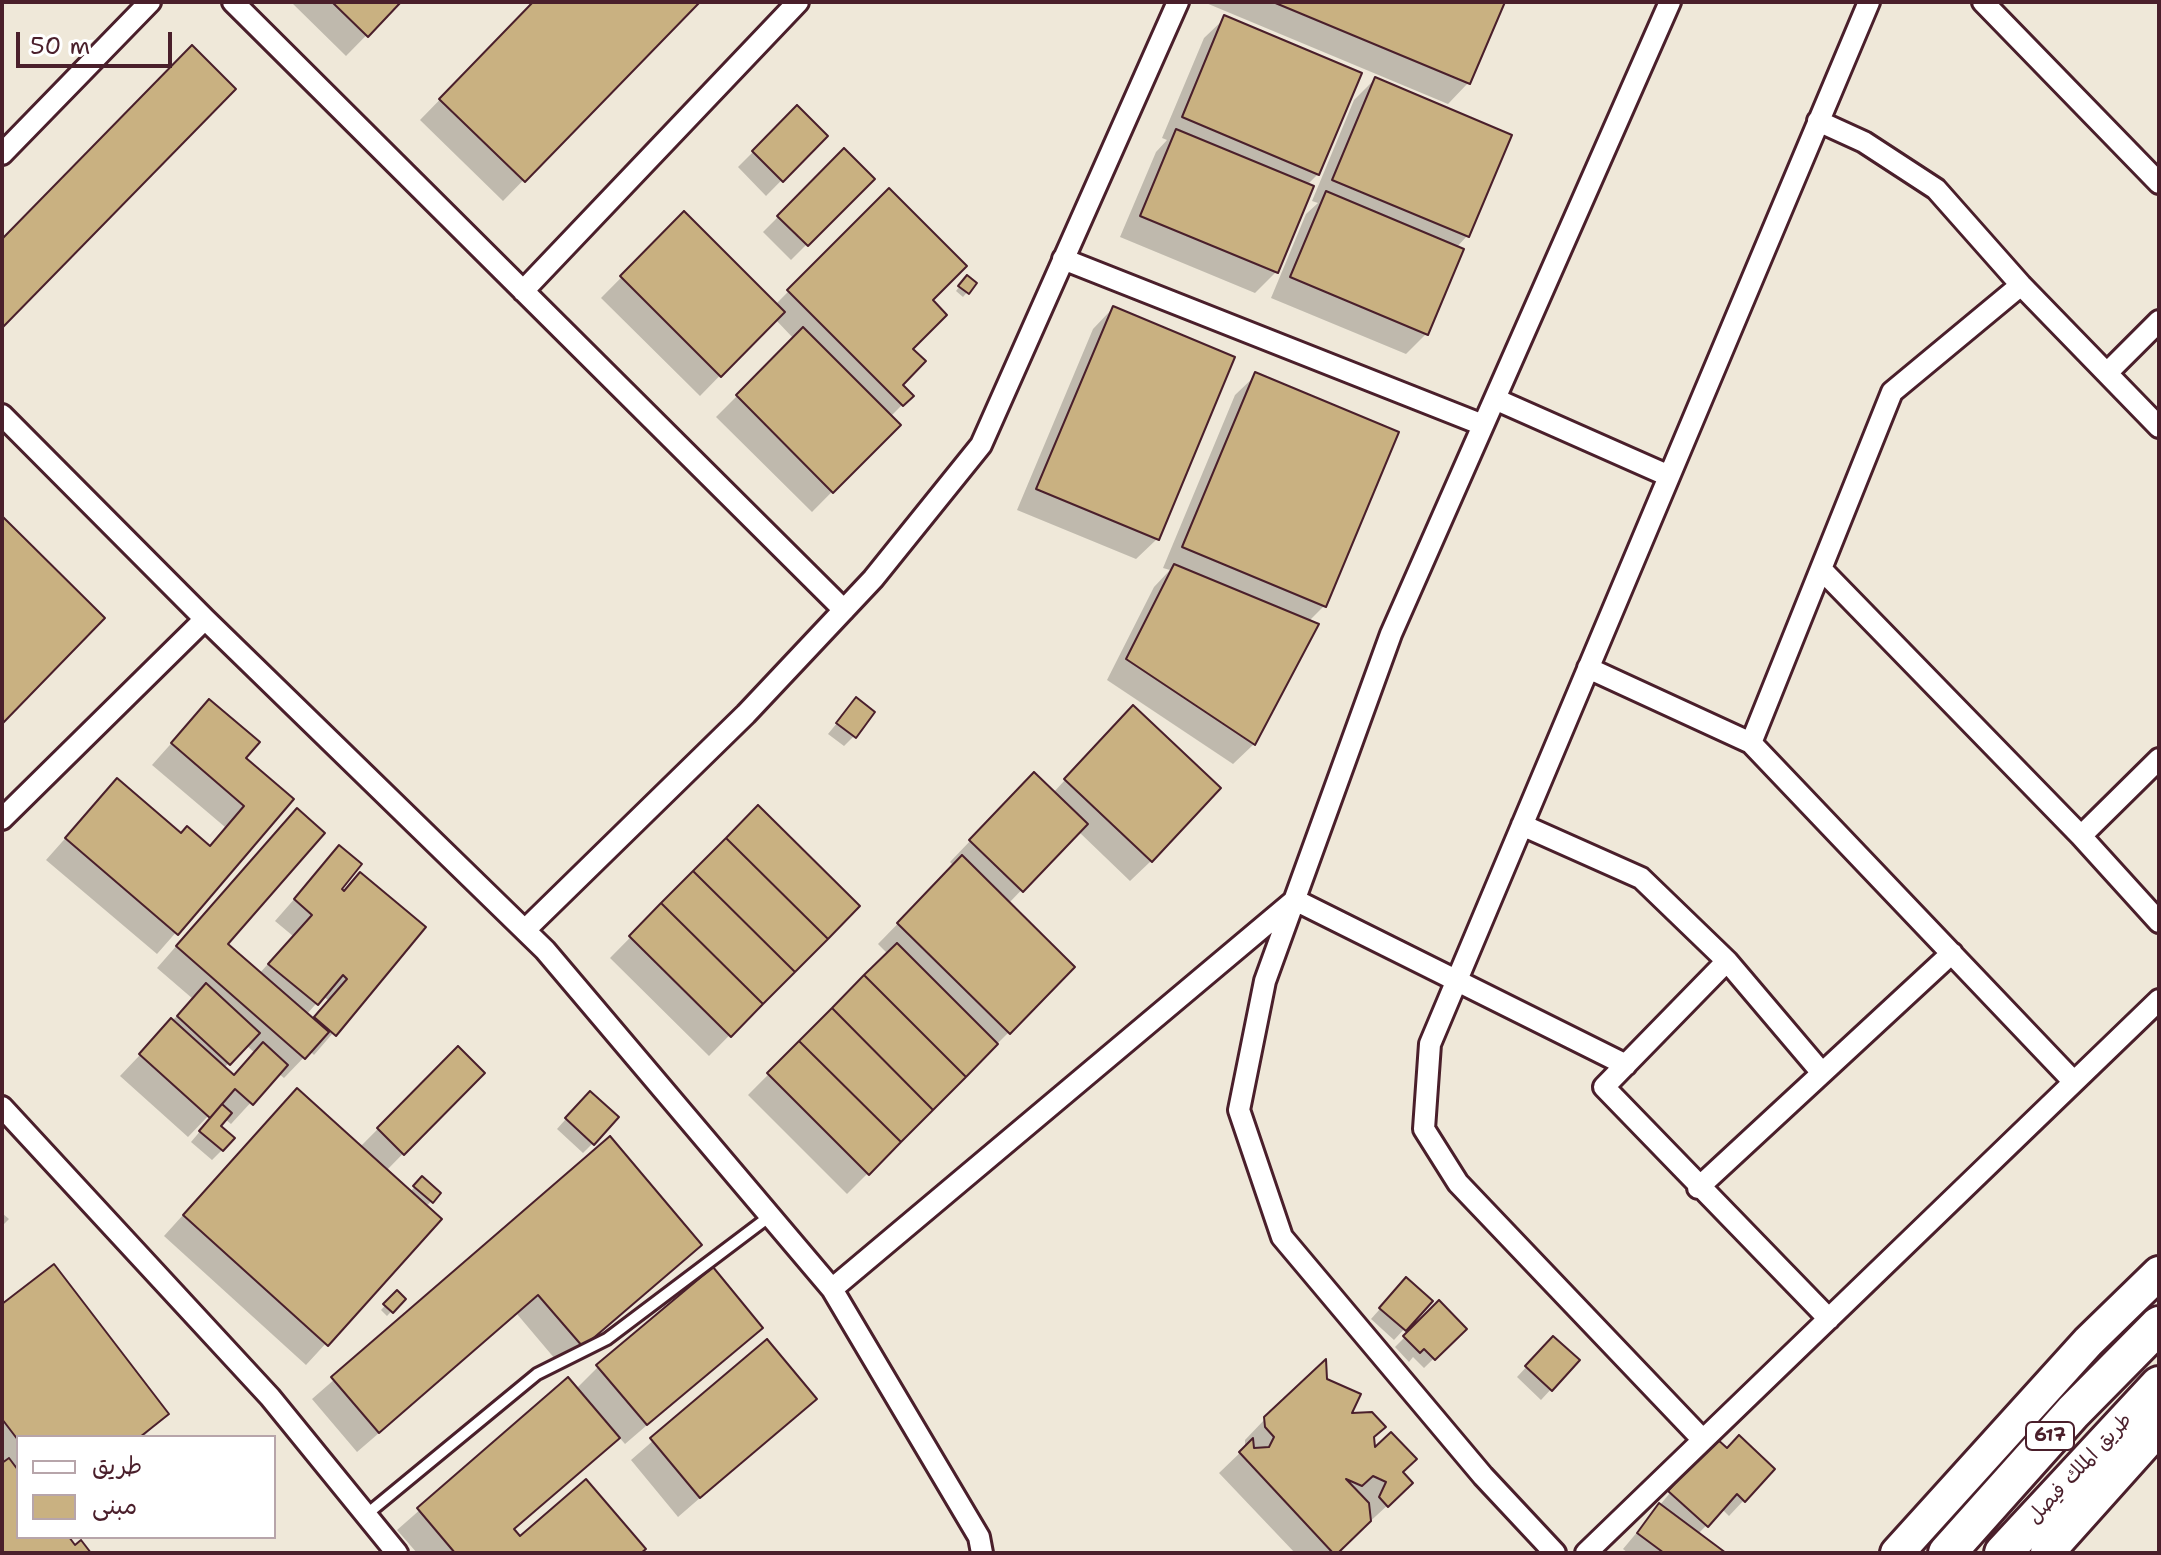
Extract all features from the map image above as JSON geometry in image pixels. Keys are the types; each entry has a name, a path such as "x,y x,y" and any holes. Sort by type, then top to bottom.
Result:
{"highway":[{"name":"617","path":"1947,1553 2073,1412 2159,1325"},
{"name":"طريق الملك فيصل","path":"2003,1553 2159,1385"}],"main road":[{"path":"1897,1553 2088,1342 2159,1273"},
{"path":"2047,1553 2159,1428"}],"street":[{"path":"2,154 150,2"},
{"path":"233,2 844,610"},
{"path":"523,291 798,2"},
{"path":"1555,1553 1483,1476 1282,1237 1239,1110 1265,981 1391,634 1670,2"},
{"path":"1703,1440 1458,1183 1424,1129 1430,1044 1869,2"},
{"path":"1983,2 2159,183"},
{"path":"525,930 746,714 844,610 981,445 1170,6"},
{"path":"1818,121 1864,142 1936,189 2021,285 2159,427"},
{"path":"1063,259 1483,425"},
{"path":"1751,743 1892,392 2021,285"},
{"path":"2108,372 2159,321"},
{"path":"1495,399 1669,476"},
{"path":"2,415 205,619 525,930 832,1289 979,1537 982,1553"},
{"path":"1821,569 2081,836 2159,922"},
{"path":"2,819 205,619"},
{"path":"1588,668 1751,743 2074,1082"},
{"path":"2081,836 2159,759"},
{"path":"1522,825 1641,878 1727,961 1822,1073"},
{"path":"1295,900 1626,1065"},
{"path":"832,1289 1295,900"},
{"path":"1698,1188 1952,953"},
{"path":"1727,961 1604,1087 1698,1188 1829,1319"},
{"path":"1586,1553 2159,1000"},
{"path":"2,1107 186,1303 397,1553"}],"lane":[{"path":"367,1514 537,1374 607,1339 770,1216"}],"building":[{"path":"332,2 401,2 368,37"},
{"path":"533,2 700,2 525,182 439,99"},
{"path":"1273,2 1505,2 1470,84"},
{"path":"1224,15 1362,73 1319,175 1182,117"},
{"path":"192,45 236,89 2,328 2,239"},
{"path":"1375,77 1512,135 1469,237 1332,180"},
{"path":"797,105 828,136 783,182 752,151"},
{"path":"1176,129 1314,186 1278,273 1140,216"},
{"path":"844,148 875,179 808,246 777,216"},
{"path":"889,188 967,266 933,300 947,315 913,349 926,361 903,385 914,396 903,406 787,290"},
{"path":"1326,191 1464,249 1428,335 1290,277"},
{"path":"684,211 785,312 721,377 620,276"},
{"path":"967,275 977,283 969,294 958,286"},
{"path":"1113,306 1235,357 1159,540 1036,489"},
{"path":"803,327 901,425 833,493 736,395"},
{"path":"1255,372 1399,432 1326,607 1182,547"},
{"path":"2,516 105,618 2,724"},
{"path":"1174,564 1319,624 1255,745 1126,659"},
{"path":"856,697 875,712 856,738 836,723"},
{"path":"209,699 260,742 246,758 294,799 178,935 65,838 117,778 181,833 187,826 210,846 244,806 171,743"},
{"path":"1133,705 1221,788 1152,862 1064,779"},
{"path":"1034,772 1088,824 1023,892 969,840"},
{"path":"758,805 860,906 828,939 726,838"},
{"path":"297,808 325,833 228,944 329,1032 305,1059 176,946"},
{"path":"726,838 828,939 795,972 693,871"},
{"path":"339,845 362,864 342,889 344,891 360,872 426,927 336,1036 314,1017 347,979 343,975 318,1005 268,964 312,915 294,899"},
{"path":"962,855 1075,967 1010,1034 897,923"},
{"path":"693,871 795,972 763,1004 661,903"},
{"path":"661,903 763,1004 731,1037 629,936"},
{"path":"897,943 998,1044 966,1077 864,975"},
{"path":"864,975 966,1077 933,1110 832,1008"},
{"path":"206,983 260,1033 230,1065 177,1016"},
{"path":"832,1008 933,1110 901,1142 799,1041"},
{"path":"171,1018 234,1075 263,1042 288,1065 253,1105 235,1089 210,1118 139,1054"},
{"path":"799,1041 901,1142 869,1175 767,1073"},
{"path":"458,1046 485,1073 404,1155 377,1128"},
{"path":"297,1088 442,1219 328,1346 183,1215"},
{"path":"590,1091 619,1117 594,1145 565,1118"},
{"path":"222,1104 232,1113 221,1126 235,1138 223,1151 199,1131"},
{"path":"610,1136 702,1245 583,1347 538,1295 379,1433 331,1377"},
{"path":"422,1176 441,1193 433,1203 413,1186"},
{"path":"54,1264 169,1414 143,1435 16,1437 2,1419 2,1304"},
{"path":"713,1267 763,1328 647,1425 596,1365"},
{"path":"1406,1277 1433,1301 1406,1331 1379,1308"},
{"path":"397,1290 406,1299 393,1313 383,1304"},
{"path":"1439,1300 1467,1329 1435,1360 1424,1349 1420,1353 1403,1336"},
{"path":"1553,1336 1580,1360 1552,1391 1525,1366"},
{"path":"767,1339 817,1399 700,1498 650,1438"},
{"path":"1326,1359 1327,1379 1361,1394 1352,1413 1372,1412 1386,1427 1374,1437 1375,1447 1391,1432 1417,1459 1403,1472 1413,1483 1388,1507 1379,1497 1386,1482 1373,1476 1362,1486 1346,1479 1369,1503 1371,1521 1338,1553 1333,1553 1239,1452 1253,1438 1254,1448 1269,1447 1274,1437 1265,1427 1264,1417"},
{"path":"568,1377 620,1438 514,1529 520,1536 586,1479 646,1549 641,1553 455,1553 417,1508"},
{"path":"1739,1435 1775,1469 1745,1502 1737,1494 1708,1527 1668,1491 1716,1438 1727,1448"},
{"path":"9,1458 16,1467 16,1539 70,1539 75,1545 81,1540 91,1553 2,1553 2,1463"},
{"path":"1659,1503 1726,1553 1664,1553 1637,1533"}]}
